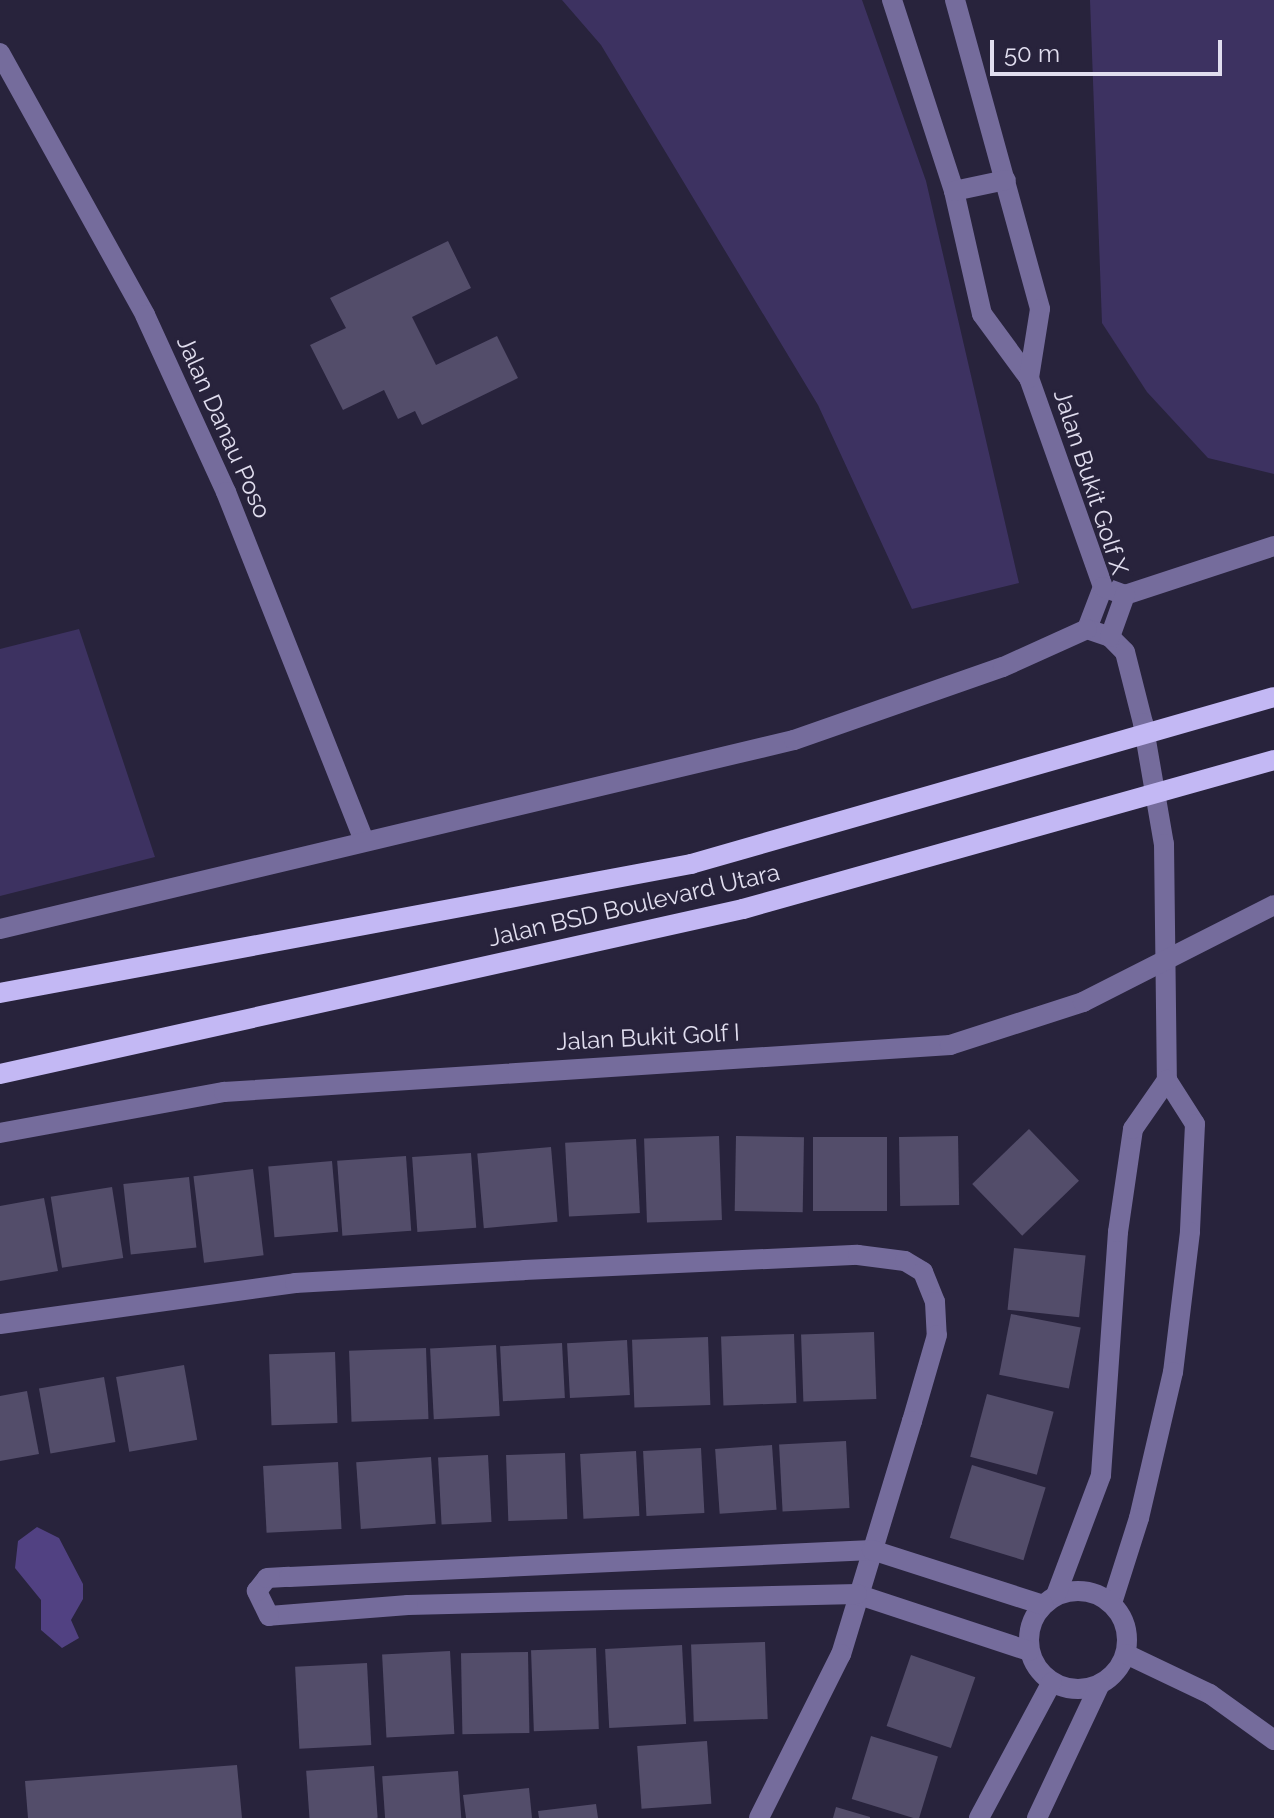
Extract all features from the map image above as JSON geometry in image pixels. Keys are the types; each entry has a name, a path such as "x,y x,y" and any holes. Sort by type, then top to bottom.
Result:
{"main road":[{"name":"Jalan BSD Boulevard Utara","path":"0,993 691,864 1274,697"},
{"name":"Jalan BSD Boulevard Utara","path":"0,1074 743,909 1274,760"}],"street":[{"name":"Jalan Bukit Golf X","path":"892,0 954,191 982,314 1029,378 1103,587 1087,629"},
{"name":"Jalan Bukit Golf X","path":"955,0 1040,309 1029,378"},
{"name":"Jalan Danau Poso","path":"0,53 151,328 226,492 364,840"},
{"path":"954,191 1006,180"},
{"path":"1103,587 1125,595 1274,546"},
{"path":"1110,637 1125,595"},
{"path":"0,929 794,740 1003,667 1087,629 1110,637 1125,652 1161,814 1167,1080 1195,1124 1190,1232 1173,1372 1139,1518 1112,1603"},
{"name":"Jalan Bukit Golf I","path":"0,1133 224,1092 950,1045 1083,1002 1274,905"},
{"path":"1100,1684 1073,1689 1052,1682 1036,1666 1029,1651 1028,1634 1049,1600 1101,1475 1118,1232 1133,1129 1167,1080"},
{"path":"0,1324 295,1283 858,1255 905,1261 923,1272 935,1302 937,1335 841,1654 759,1818"},
{"path":"1029,1651 857,1594 510,1602 269,1616 257,1591 267,1578 872,1550 1049,1600 1075,1590 1112,1603 1126,1626 1126,1654 1100,1684 1037,1818"},
{"path":"506,1566 510,1602"},
{"path":"1126,1654 1210,1694 1274,1740"},
{"path":"979,1818 1052,1682"}],"shaded area":[{"path":"562,0 862,0 926,181 1019,583 912,609 818,405 601,45"},
{"path":"1090,0 1274,0 1274,474 1208,458 1147,392 1102,323"},
{"path":"79,629 155,857 0,896 0,649"},
{"path":"37,1527 59,1538 83,1584 83,1599 71,1620 79,1638 62,1648 41,1630 41,1600 15,1568 18,1541"}],"building":[{"path":"448,241 471,288 412,317 436,365 497,336 518,378 422,425 415,411 398,419 384,390 343,410 310,345 346,328 330,298"},
{"path":"1029,1129 1079,1181 1022,1236 972,1184"},
{"path":"719,1136 722,1220 647,1223 644,1139"},
{"path":"736,1136 804,1137 803,1212 735,1211"},
{"path":"958,1136 959,1205 900,1206 899,1137"},
{"path":"813,1137 887,1137 887,1211 813,1211"},
{"path":"636,1139 640,1213 569,1217 565,1143"},
{"path":"551,1147 558,1222 484,1228 477,1153"},
{"path":"471,1153 476,1228 417,1232 412,1157"},
{"path":"406,1156 411,1231 342,1236 337,1161"},
{"path":"332,1161 338,1232 274,1237 268,1167"},
{"path":"253,1169 264,1255 204,1263 193,1176"},
{"path":"189,1177 196,1248 131,1255 123,1184"},
{"path":"112,1187 123,1258 62,1268 51,1197"},
{"path":"44,1198 58,1271 0,1281 0,1206"},
{"path":"1014,1248 1086,1256 1079,1317 1008,1310"},
{"path":"1011,1314 1081,1328 1069,1388 999,1375"},
{"path":"874,1332 876,1399 803,1402 801,1335"},
{"path":"794,1334 796,1403 723,1406 721,1337"},
{"path":"708,1337 710,1405 634,1408 632,1340"},
{"path":"627,1340 630,1395 570,1398 567,1343"},
{"path":"562,1343 565,1398 503,1401 500,1346"},
{"path":"496,1345 500,1416 434,1419 430,1348"},
{"path":"426,1348 428,1419 352,1422 349,1351"},
{"path":"335,1352 337,1423 272,1425 269,1354"},
{"path":"184,1365 197,1440 129,1452 116,1377"},
{"path":"104,1377 115,1442 50,1453 39,1388"},
{"path":"27,1391 39,1454 0,1461 0,1396"},
{"path":"987,1394 1054,1412 1037,1475 970,1457"},
{"path":"846,1441 850,1508 783,1511 779,1445"},
{"path":"772,1445 777,1510 720,1514 715,1449"},
{"path":"701,1448 704,1513 646,1516 643,1451"},
{"path":"636,1451 639,1516 583,1519 580,1454"},
{"path":"565,1453 567,1519 508,1521 506,1455"},
{"path":"488,1455 492,1522 442,1525 438,1458"},
{"path":"431,1457 436,1524 361,1529 356,1462"},
{"path":"338,1462 342,1529 267,1533 263,1466"},
{"path":"972,1465 1046,1488 1023,1560 950,1538"},
{"path":"765,1642 768,1719 694,1722 691,1645"},
{"path":"682,1645 686,1724 609,1728 605,1649"},
{"path":"596,1648 599,1729 534,1731 531,1650"},
{"path":"450,1651 454,1734 386,1737 382,1655"},
{"path":"528,1652 529,1733 462,1734 461,1653"},
{"path":"911,1655 975,1677 951,1748 887,1726"},
{"path":"367,1663 371,1745 299,1749 295,1667"},
{"path":"871,1736 938,1756 919,1818 852,1799"},
{"path":"707,1741 711,1804 642,1809 637,1746"},
{"path":"237,1765 242,1818 28,1818 25,1781"},
{"path":"374,1766 378,1818 309,1818 306,1771"},
{"path":"458,1771 461,1818 385,1818 382,1776"},
{"path":"529,1788 532,1818 466,1818 463,1795"},
{"path":"596,1804 598,1818 539,1818 538,1811"},
{"path":"836,1807 870,1817 870,1818 833,1818"}]}
